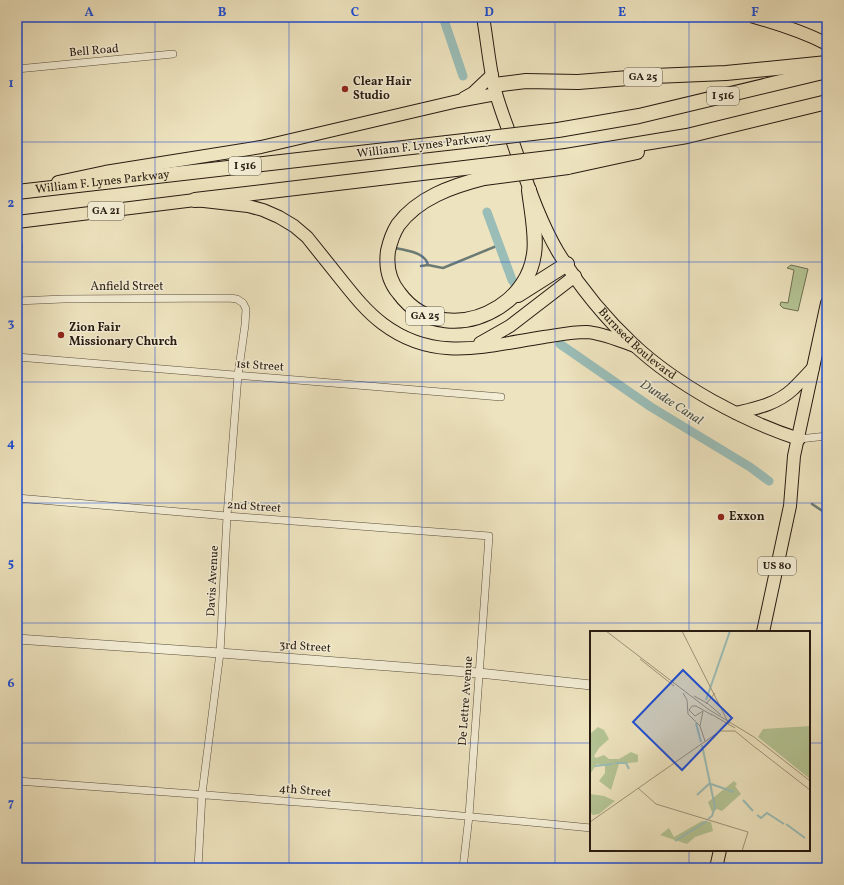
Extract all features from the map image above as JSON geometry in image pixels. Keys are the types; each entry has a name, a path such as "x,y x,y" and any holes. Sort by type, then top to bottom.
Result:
{"highway":[{"name":"GA 25","path":"494,85 526,81 578,82 654,76 726,73 827,63"},
{"name":"William F. Lynes Parkway","path":"17,191 558,130 639,116 827,71"},
{"name":"I 516","path":"195,200 483,172 567,161 687,136 827,102"},
{"name":"GA 25","path":"483,172 467,182 426,200 410,213 393,234 387,263 389,275 394,286 403,299 412,308 423,315 434,319 461,321 485,315 502,306 516,294 530,272 534,253 529,190"},
{"path":"502,306 570,270"}],"main road":[{"name":"GA 25","path":"483,17 494,85 529,190"},
{"path":"754,17 793,29 827,44"},
{"path":"17,191 105,172 261,147 458,101 494,85"},
{"path":"458,101 473,93 494,85"},
{"name":"Burnsed Boulevard","path":"529,190 544,224 570,270 606,316 636,346 680,380 736,413 766,427 799,439"},
{"path":"195,200 248,206 263,210 294,226 307,237 362,304 382,324 410,340 428,346 447,349 464,349 576,332 597,334 636,346"},
{"name":"GA 21","path":"17,222 195,200"},
{"path":"464,349 489,339 510,326 570,270"},
{"name":"US 80","path":"763,631 790,506 794,456 799,439 813,368 824,332 827,303"},
{"path":"736,413 761,407 784,396 793,389 813,368"},
{"path":"716,868 720,851"}],"street":[{"path":"778,17 793,29"},
{"name":"Bell Road","path":"17,69 173,54"},
{"path":"17,232 19,250 17,278"},
{"name":"Anfield Street","path":"17,301 71,298 237,298"},
{"name":"Davis Avenue","path":"198,868 202,794 220,653 227,516 238,375 245,325 246,309 243,303 237,298"},
{"name":"1st Street","path":"17,357 218,375 238,375 502,397"},
{"path":"799,439 827,436"},
{"name":"2nd Street","path":"17,498 488,536"},
{"name":"De Lettre Avenue","path":"463,868 469,816 488,536"},
{"name":"3rd Street","path":"17,639 479,673 590,685"},
{"name":"4th Street","path":"17,781 202,794 469,816 590,828"}],"green space":[{"path":"791,265 808,269 798,311 783,308 780,305 781,302 788,303 794,270 787,268"}],"waterway":[{"name":"Dundee Canal","path":"443,17 463,76"},
{"name":"Dundee Canal","path":"487,212 512,280 515,284"},
{"path":"421,266 428,265 443,268 499,245"},
{"path":"396,248 410,251 423,257 428,265"},
{"name":"Dundee Canal","path":"560,344 651,407 750,467 769,481"},
{"path":"812,504 827,514"}],"place":[{"name":"Clear Hair Studio","path":"345,89"},
{"name":"Zion Fair Missionary Church","path":"61,335"},
{"name":"Exxon","path":"721,517"}]}
